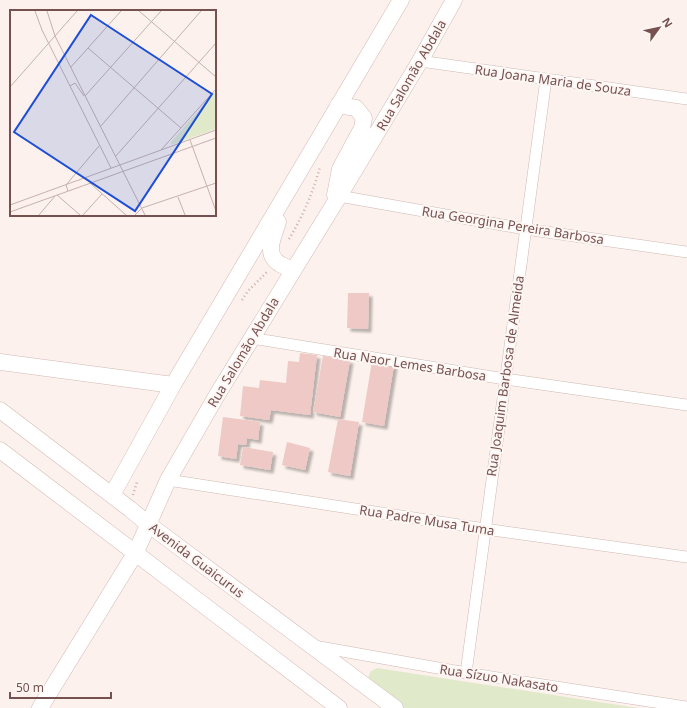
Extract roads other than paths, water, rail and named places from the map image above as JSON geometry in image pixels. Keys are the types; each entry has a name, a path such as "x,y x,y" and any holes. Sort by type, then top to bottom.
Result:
{"street":[{"path":"112,495 173,385 401,0"},
{"name":"Rua Salomão Abdala","path":"40,708 136,552 168,480 251,338 336,201 420,61 454,0"},
{"name":"Rua Joana Maria de Souza","path":"420,61 687,99"},
{"name":"Rua Joaquim Barbosa de Almeida","path":"466,673 546,79"},
{"path":"336,201 340,169 362,128 364,118 356,108 338,105"},
{"path":"290,188 271,245 272,254 276,261 293,270"},
{"name":"Rua Georgina Pereira Barbosa","path":"336,201 687,252"},
{"name":"Rua Naor Lemes Barbosa","path":"251,338 505,379 687,405"},
{"path":"0,362 173,385"},
{"name":"Avenida Guaicurus","path":"0,410 148,524 395,708"},
{"path":"0,450 339,708"},
{"name":"Rua Padre Musa Tuma","path":"168,480 485,529 687,557"},
{"name":"Rua Sízuo Nakasato","path":"312,646 466,673 687,707"}]}
